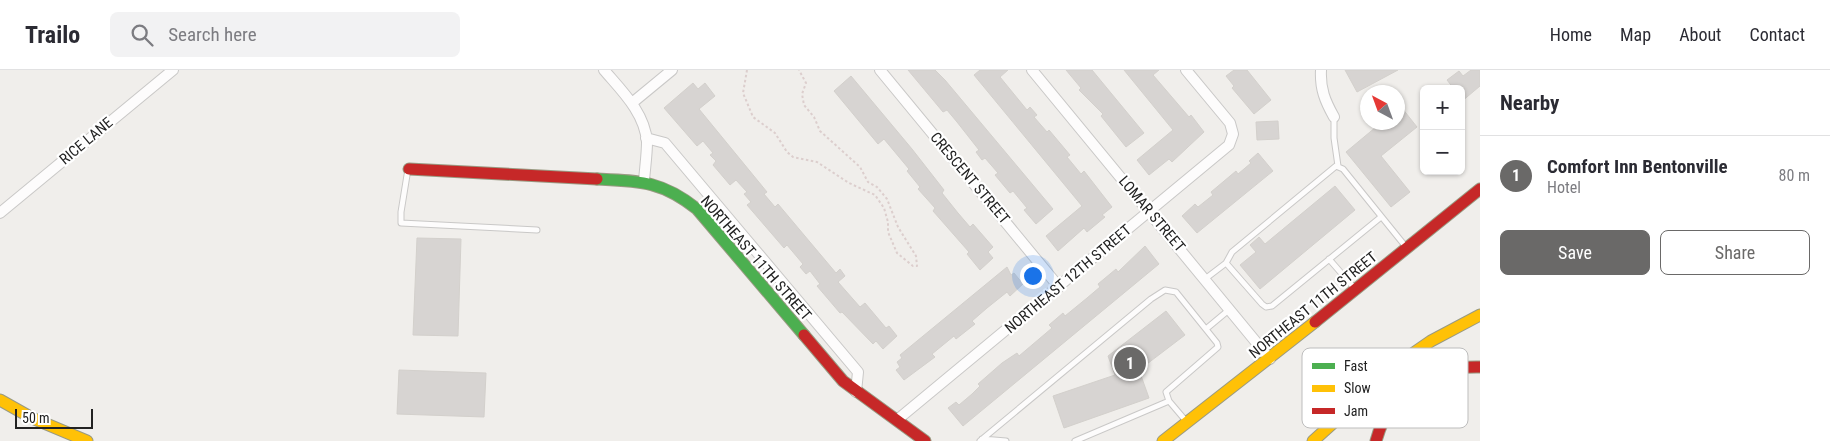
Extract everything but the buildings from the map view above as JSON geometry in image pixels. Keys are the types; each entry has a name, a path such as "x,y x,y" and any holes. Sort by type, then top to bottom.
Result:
{"main road":[{"name":"NORTHEAST 11TH STREET","path":"408,169 644,180 678,194 697,209 843,381 925,441"},
{"name":"NORTHEAST 11TH STREET","path":"1163,441 1188,424 1270,359 1480,189"},
{"path":"1421,348 1480,315"},
{"path":"0,400 32,418 87,441"},
{"path":"1313,441 1327,428"},
{"path":"1376,441 1380,428"}],"street":[{"name":"RICE LANE","path":"0,213 173,70"},
{"path":"604,70 632,103 641,120 646,138 644,180"},
{"path":"632,103 672,70"},
{"name":"CRESCENT STREET","path":"880,70 1059,287"},
{"name":"LOMAR STREET","path":"1032,70 1270,359"},
{"name":"NORTHEAST 12TH STREET","path":"897,420 1229,145 1233,134 1230,123 1186,70"},
{"path":"1322,70 1321,83 1324,99 1334,117"},
{"path":"646,138 665,143 858,372 856,392"}],"lane":[{"path":"1334,117 1334,138 1338,166"},
{"path":"1205,279 1226,263 1232,252 1331,168 1338,166 1343,169 1406,248"},
{"path":"408,169 401,223 537,230"},
{"path":"1226,263 1266,307 1272,306 1381,216"},
{"path":"1330,259 1356,290"},
{"path":"981,440 1160,293 1171,290 1176,292 1218,347 1169,388 1166,396 1188,424"},
{"path":"1206,329 1230,309"},
{"path":"1075,441 1169,401"},
{"path":"981,440 1006,441"}],"path":[{"path":"747,70 743,93 753,118 775,133 787,152 793,156 817,162 849,183 875,195 884,208 888,222 888,232 897,252 913,266 917,266 916,256 898,227 887,198 877,187 868,182 860,167 820,131 814,117 804,105 802,94 806,83 799,70"}],"traffic: fast":[{"path":"597,179 650,184 673,193 697,209 804,335"}],"traffic: slow":[{"path":"1421,348 1480,315"},
{"path":"1163,441 1315,322"},
{"path":"0,400 32,418 87,441"},
{"path":"1313,441 1327,428"}],"traffic: jam":[{"path":"409,169 597,179"},
{"path":"1315,322 1480,189"},
{"path":"804,335 843,381 925,441"},
{"path":"1468,368 1480,367"},
{"path":"1376,441 1381,428"}],"place":[{"name":"Comfort Inn Bentonville","path":"1130,363"}]}
